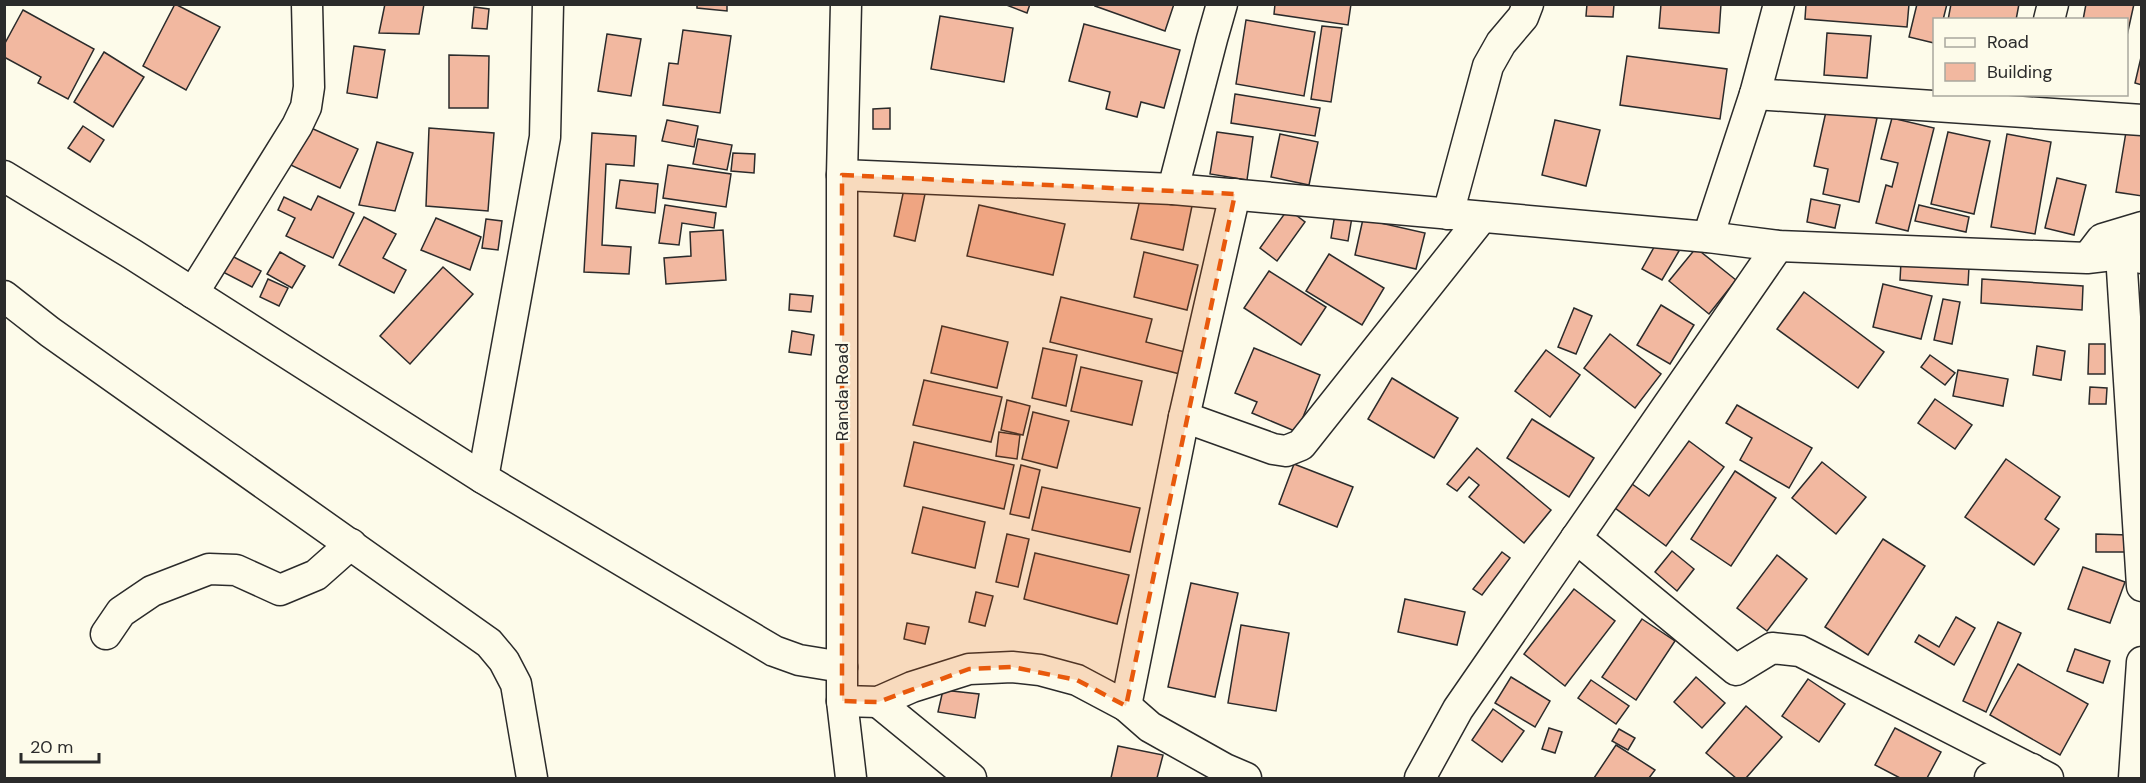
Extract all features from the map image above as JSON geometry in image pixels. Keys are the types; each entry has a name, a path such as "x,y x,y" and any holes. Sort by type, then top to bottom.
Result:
{"street":[{"path":"193,292 297,126 306,107 309,87 308,4"},
{"path":"483,478 545,137 548,4"},
{"name":"Randa Road","path":"846,4 842,175 842,701 851,778"},
{"path":"1173,189 1222,4"},
{"path":"1448,214 1488,66 1501,43 1522,17 1528,4"},
{"path":"1708,237 1755,94 1779,4"},
{"path":"1755,94 2026,104 2142,120"},
{"path":"842,175 1173,189 1708,237 1778,246 2087,258 2131,256 2142,586"},
{"path":"4,176 193,292 483,478 774,651 799,660 842,667"},
{"path":"1126,706 1184,417 1235,194"},
{"path":"1184,417 1273,448 1286,451 1301,445 1482,217"},
{"path":"2087,258 2102,239 2142,227"},
{"path":"1420,778 1458,709 1778,246"},
{"path":"4,296 59,339 489,643 504,661 516,684 532,778"},
{"path":"1576,538 1736,670 1772,648 1800,651 2040,774"},
{"path":"106,634 121,612 152,591 209,569 236,570 280,590 316,575 351,544"},
{"path":"2134,778 2142,662"},
{"path":"842,701 878,702 912,687 969,669 1012,667 1040,670 1077,680 1126,706 1150,727 1225,769 1246,778"},
{"path":"878,702 971,778"},
{"path":"1990,778 2040,774"}],"highlighted area":[{"path":"842,175 1235,194 1126,706 1077,680 1012,667 969,669 878,702 842,701"}],"building":[{"path":"175,4 220,27 186,90 143,66"},
{"path":"385,4 424,4 419,34 379,33"},
{"path":"697,4 727,4 727,11 697,8"},
{"path":"1004,4 1030,4 1027,13"},
{"path":"1096,4 1174,4 1165,31 1095,6"},
{"path":"1275,4 1351,4 1348,25 1274,14"},
{"path":"1587,4 1614,4 1613,17 1586,16"},
{"path":"1661,4 1721,4 1719,33 1659,28"},
{"path":"1806,4 1909,4 1907,27 1805,19"},
{"path":"1917,4 1947,4 1944,18 1933,18 1933,43 1909,37"},
{"path":"1951,4 2019,4 2016,18 1948,18"},
{"path":"2086,4 2134,4 2128,31 2128,18 2083,18"},
{"path":"474,7 489,9 487,29 472,28"},
{"path":"23,10 94,49 68,99 38,83 41,77 4,57 4,45"},
{"path":"940,16 1013,28 1004,82 931,69"},
{"path":"1246,20 1315,32 1304,96 1236,84"},
{"path":"1084,24 1180,50 1164,108 1141,102 1137,117 1106,109 1110,92 1069,81"},
{"path":"1322,26 1342,28 1331,102 1311,99"},
{"path":"683,30 731,36 720,113 663,105 669,63 678,64"},
{"path":"1827,33 1871,36 1867,78 1824,75"},
{"path":"607,34 641,39 631,96 598,91"},
{"path":"354,46 385,50 377,98 347,93"},
{"path":"104,52 144,77 113,127 74,102"},
{"path":"2142,53 2142,85 2135,83"},
{"path":"449,55 489,56 488,108 449,108"},
{"path":"1627,56 1727,69 1720,119 1620,105"},
{"path":"1235,94 1320,108 1315,136 1231,123"},
{"path":"1827,107 1877,118 1859,202 1823,194 1828,169 1814,166"},
{"path":"890,108 890,129 873,129 873,109"},
{"path":"1892,118 1934,128 1908,231 1876,223 1886,185 1892,187 1898,163 1881,159"},
{"path":"667,120 698,126 694,147 662,141"},
{"path":"1555,120 1600,130 1586,186 1542,175"},
{"path":"300,123 358,149 340,188 282,161"},
{"path":"83,126 104,140 90,162 68,148"},
{"path":"429,128 494,133 488,211 426,206"},
{"path":"1217,132 1253,137 1247,180 1210,174"},
{"path":"1948,132 1990,141 1974,214 1931,204"},
{"path":"2126,132 2142,134 2142,196 2116,192"},
{"path":"592,133 636,136 634,166 606,164 602,245 631,247 629,274 584,272"},
{"path":"1280,134 1318,142 1309,185 1271,177"},
{"path":"2007,134 2051,142 2035,234 1991,227"},
{"path":"698,139 732,145 727,170 693,164"},
{"path":"377,142 413,153 395,211 359,205"},
{"path":"733,153 755,154 754,173 731,171"},
{"path":"668,165 731,174 726,207 663,198"},
{"path":"2057,178 2086,185 2074,235 2045,228"},
{"path":"620,180 658,184 655,213 616,208"},
{"path":"904,189 925,194 915,241 894,236"},
{"path":"1141,195 1192,206 1183,250 1131,239"},
{"path":"318,196 354,213 333,258 286,236 295,218 278,210 284,197 311,210"},
{"path":"1811,199 1840,205 1835,228 1807,222"},
{"path":"665,205 716,213 714,228 682,223 679,245 659,243"},
{"path":"979,205 1065,224 1053,275 967,256"},
{"path":"1919,205 1969,217 1966,232 1915,221"},
{"path":"1288,209 1305,222 1277,261 1260,248"},
{"path":"1335,214 1352,217 1348,241 1331,238"},
{"path":"364,217 396,234 383,258 406,270 394,293 339,265"},
{"path":"436,218 481,237 470,270 421,250"},
{"path":"486,219 502,221 498,250 482,248"},
{"path":"1363,219 1425,233 1416,269 1355,255"},
{"path":"723,230 726,280 666,284 664,258 691,256 690,232"},
{"path":"1658,240 1679,251 1662,280 1642,269"},
{"path":"1696,248 1736,280 1709,314 1669,281"},
{"path":"280,252 305,266 292,288 267,274"},
{"path":"1144,252 1198,265 1187,310 1134,297"},
{"path":"228,254 261,271 252,287 219,270"},
{"path":"1329,254 1384,288 1362,325 1306,291"},
{"path":"1901,262 1969,267 1968,285 1900,280"},
{"path":"443,267 473,294 410,364 380,336"},
{"path":"1269,271 1326,307 1301,345 1244,308"},
{"path":"268,279 288,288 279,306 260,297"},
{"path":"1982,279 2083,286 2082,310 1981,303"},
{"path":"1883,284 1932,296 1921,339 1873,327"},
{"path":"1804,292 1884,352 1858,388 1777,329"},
{"path":"790,294 813,296 811,312 789,310"},
{"path":"1061,297 1152,319 1146,342 1185,352 1180,374 1050,342"},
{"path":"1943,299 1960,302 1952,344 1934,340"},
{"path":"1661,305 1694,325 1670,364 1637,345"},
{"path":"1574,308 1592,316 1576,354 1558,347"},
{"path":"942,326 1008,342 997,388 931,373"},
{"path":"792,331 814,335 811,355 789,352"},
{"path":"1610,334 1661,374 1635,408 1584,368"},
{"path":"2089,344 2105,344 2105,374 2088,374"},
{"path":"2037,346 2065,351 2061,380 2033,375"},
{"path":"1043,348 1077,355 1066,406 1032,398"},
{"path":"1254,348 1320,375 1297,432 1252,413 1257,402 1235,393"},
{"path":"1546,350 1580,375 1550,417 1515,391"},
{"path":"1930,355 1955,373 1945,385 1921,367"},
{"path":"1081,367 1142,381 1132,425 1071,411"},
{"path":"1958,370 2008,379 2003,406 1953,396"},
{"path":"1392,378 1458,418 1434,458 1368,419"},
{"path":"924,380 1002,397 991,442 913,425"},
{"path":"2090,387 2107,388 2106,404 2089,404"},
{"path":"1935,399 1972,425 1955,449 1918,423"},
{"path":"1007,400 1030,406 1023,435 1001,430"},
{"path":"1737,405 1812,448 1789,488 1740,460 1752,438 1726,423"},
{"path":"1033,412 1069,421 1057,468 1022,459"},
{"path":"1532,419 1594,458 1569,497 1507,458"},
{"path":"999,432 1020,435 1017,459 996,456"},
{"path":"1689,441 1724,467 1666,546 1615,508 1632,484 1649,496"},
{"path":"914,442 1014,465 1004,509 904,486"},
{"path":"1477,448 1551,510 1524,543 1469,497 1479,485 1469,477 1457,491 1447,484"},
{"path":"2006,459 2060,497 2045,519 2059,529 2034,565 1965,517"},
{"path":"1822,462 1866,497 1836,534 1792,498"},
{"path":"1294,464 1353,487 1337,527 1279,504"},
{"path":"1021,465 1040,470 1029,518 1010,514"},
{"path":"1735,471 1776,498 1731,566 1691,539"},
{"path":"1042,487 1140,508 1130,552 1032,530"},
{"path":"923,507 985,522 975,568 912,553"},
{"path":"1007,534 1029,539 1018,587 996,582"},
{"path":"2096,534 2128,535 2128,552 2096,552"},
{"path":"1883,539 1925,566 1868,655 1825,627"},
{"path":"1672,551 1694,569 1677,591 1655,572"},
{"path":"1502,552 1510,558 1482,595 1473,589"},
{"path":"1035,553 1129,575 1117,624 1024,599"},
{"path":"1777,555 1807,579 1767,631 1737,608"},
{"path":"2083,567 2125,582 2110,623 2068,609"},
{"path":"1191,583 1238,593 1215,697 1168,687"},
{"path":"1574,589 1615,621 1565,686 1524,654"},
{"path":"976,592 993,596 985,626 969,622"},
{"path":"1405,599 1465,612 1457,645 1398,632"},
{"path":"1956,617 1975,628 1954,665 1915,642 1919,635 1939,647"},
{"path":"1642,619 1675,641 1636,700 1602,677"},
{"path":"1998,622 2021,633 1986,712 1963,701"},
{"path":"907,623 929,627 925,644 904,639"},
{"path":"1241,625 1289,633 1276,711 1228,703"},
{"path":"2075,649 2110,661 2103,683 2067,671"},
{"path":"2018,664 2088,704 2060,755 1990,715"},
{"path":"1511,677 1550,701 1535,727 1495,703"},
{"path":"1696,677 1725,703 1702,728 1674,702"},
{"path":"1808,679 1845,704 1819,742 1782,716"},
{"path":"1591,680 1629,706 1616,724 1578,698"},
{"path":"943,690 979,694 975,718 938,712"},
{"path":"1746,706 1782,737 1746,778 1736,778 1706,753"},
{"path":"1493,709 1524,731 1502,762 1472,740"},
{"path":"1549,728 1562,732 1555,753 1542,749"},
{"path":"1895,728 1941,752 1927,778 1900,778 1875,765"},
{"path":"1619,729 1635,738 1628,750 1612,741"},
{"path":"1616,745 1655,770 1649,778 1594,778"},
{"path":"1118,746 1163,755 1157,778 1111,778"}]}
